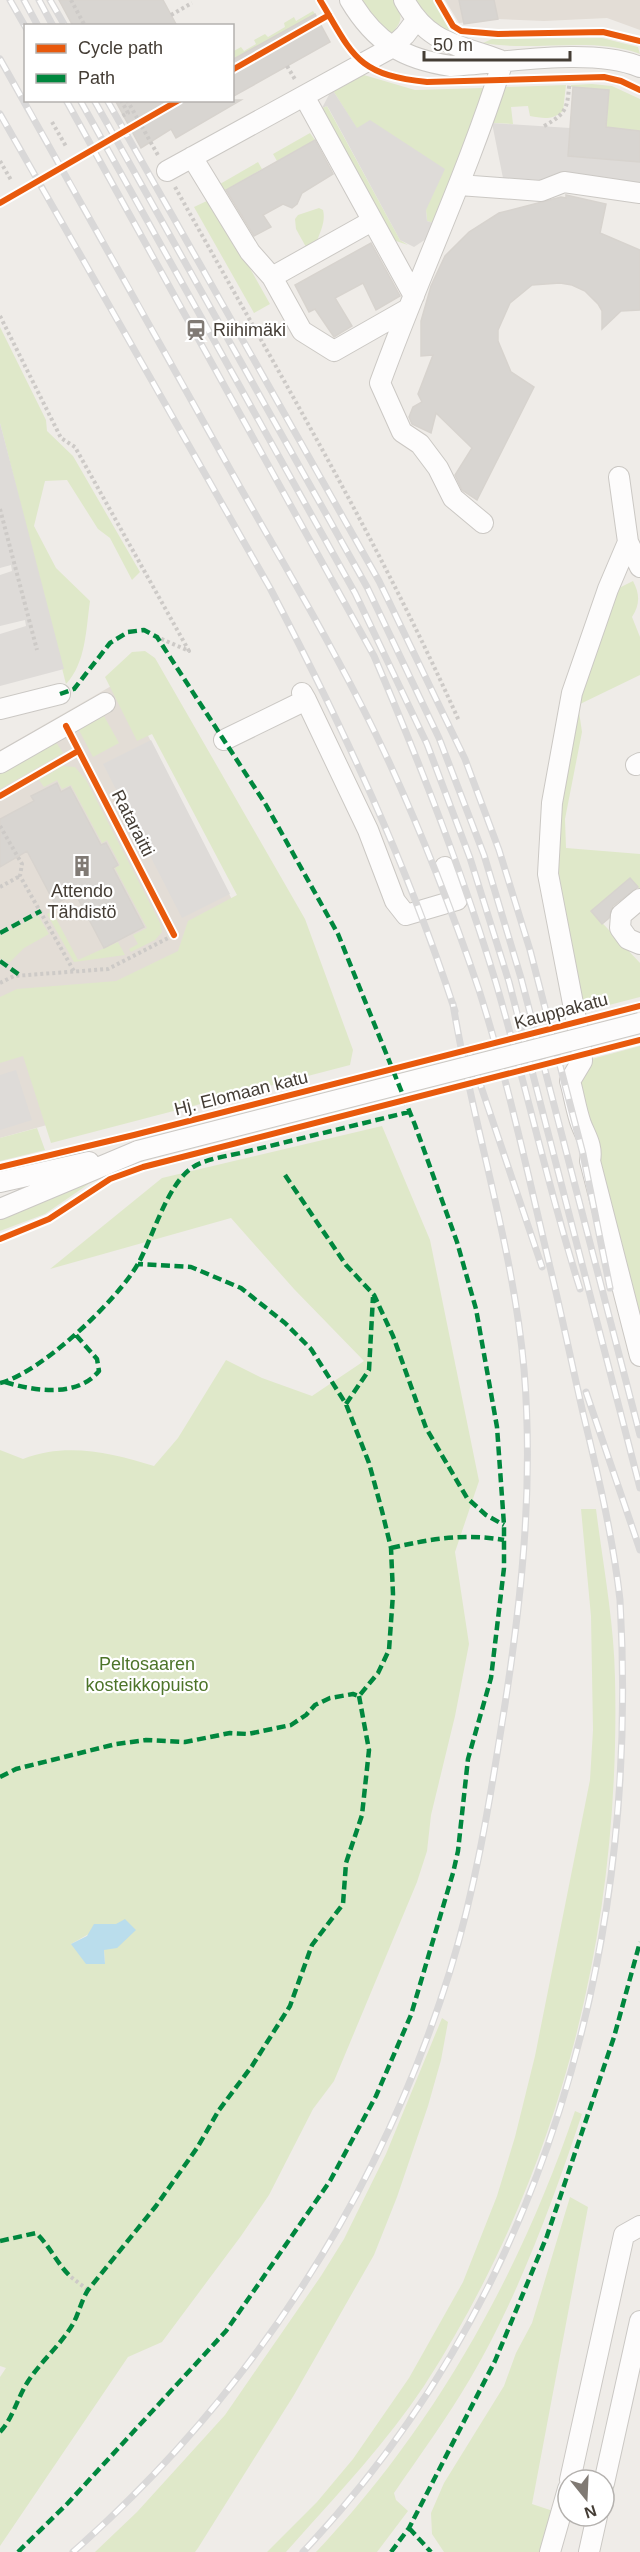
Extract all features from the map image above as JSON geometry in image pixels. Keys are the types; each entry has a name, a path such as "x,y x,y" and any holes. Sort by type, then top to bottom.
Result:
{"street":[{"path":"350,0 376,36 391,48 414,58 451,66 592,57 618,60 640,67"},
{"path":"404,0 417,19 435,38 503,61"},
{"path":"167,171 391,48 417,19"},
{"path":"483,523 453,498 438,468 420,444 402,432 380,383 459,185 503,61"},
{"path":"304,96 372,221 410,303"},
{"path":"192,157 250,252 272,277 302,330 334,351 410,303"},
{"path":"459,185 541,191 564,182 640,193"},
{"path":"272,277 372,221"},
{"path":"619,477 628,542 640,567"},
{"path":"628,542 608,589 572,693 552,803 548,874 581,1045 582,1061 570,1081 581,1125 590,1145 592,1153 590,1161 602,1212 640,1356"},
{"path":"0,709 60,694"},
{"path":"224,740 304,696 368,830 395,901 406,915 456,900 445,867"},
{"path":"0,763 105,703"},
{"path":"640,899 621,915 620,928 628,939 640,944"},
{"name":"Kauppakatu","path":"496,1060 640,1023"},
{"name":"Hj. Elomaan katu","path":"0,1182 138,1151 496,1060"},
{"name":"Hj. Elomaan katu","path":"0,1209 138,1151"},
{"path":"573,2468 624,2235 640,2226"},
{"path":"607,2468 640,2321"},
{"path":"550,2552 557,2528"},
{"path":"589,2552 594,2528"}],"path":[{"path":"70,0 84,24"},
{"path":"171,15 191,2 196,10"},
{"path":"560,77 579,77"},
{"path":"544,126 559,118 566,111 570,77"},
{"path":"122,102 128,113 122,116"},
{"path":"128,102 367,531 416,627 459,721"},
{"path":"135,126 144,121"},
{"path":"52,122 67,148"},
{"path":"0,161 11,180"},
{"path":"0,316 61,438 75,447 189,651 157,637"},
{"path":"0,509 37,650"},
{"path":"0,826 22,864 20,876 75,973"},
{"path":"0,887 20,876"},
{"path":"0,983 14,976 108,969 174,935 169,925"},
{"path":"71,2277 88,2290"}],"shaded area":[{"path":"445,0 640,0 640,30 607,18 544,21 498,19 459,23"},
{"path":"332,89 357,128 370,120 445,169 426,210 427,221 439,225 435,233 414,247 400,240 329,109 327,106 322,108"},
{"path":"492,123 570,128 568,156 640,162 640,183 559,174 540,180 503,178"},
{"path":"0,423 64,669 0,686 0,634 26,626 25,620 0,626 0,575 12,571 11,565 0,568"},
{"path":"120,681 310,1052 0,1138 0,750"},
{"path":"151,740 230,894 182,918 103,764"},
{"path":"16,1070 32,1120 0,1130 0,1075"}],"green space":[{"path":"360,0 395,0 400,19 390,35"},
{"path":"417,0 433,0 450,28 446,33 431,23 415,3"},
{"path":"313,11 315,14 234,59 234,51 241,47 244,51 256,44 254,40 265,34 268,37 285,27 284,23 294,17 296,21"},
{"path":"602,38 638,47 640,54 604,46 522,46 483,43 492,39"},
{"path":"364,75 415,90 482,88 485,90 439,225 427,221 426,210 357,129 332,89"},
{"path":"566,85 563,111 555,116 547,118 530,116 528,106 511,107 513,124 492,123 494,111 506,87"},
{"path":"571,85 612,86 640,99 640,131 601,127 607,121 608,90 571,87"},
{"path":"327,106 400,240 408,245 393,240 322,108"},
{"path":"310,133 315,140 277,161 273,154"},
{"path":"258,162 262,169 224,191 220,184"},
{"path":"211,199 270,304 254,313 194,207"},
{"path":"319,208 324,214 321,231 316,243 306,247 296,229 295,219 298,215"},
{"path":"0,327 46,420 47,431 73,456 140,572 132,580 110,538 98,529 67,480 45,481 34,526 56,568 90,601 81,656 73,676 66,684 0,423"},
{"path":"633,581 638,595 637,608 632,617 640,637 640,675 578,705 619,588"},
{"path":"145,651 155,658 305,919 353,1050 350,1065 51,1143 23,1056 0,1063 0,997 17,989 116,981 178,951 188,921 237,895 152,734 137,741 105,677 132,652"},
{"path":"578,705 582,732 565,819 566,848 640,854 640,890 630,878 591,911 640,963 640,997 582,1012 552,874 559,815"},
{"path":"104,716 119,743 93,757 79,730"},
{"path":"56,742 63,753 0,789 0,774"},
{"path":"63,766 75,767 86,780 160,923 162,932 155,940 131,952 129,949 138,944 133,935 147,928 115,868 120,865 107,840 102,843 71,785 62,789 57,780 44,787 39,780"},
{"path":"52,911 78,960 118,942 125,955 74,962 47,914"},
{"path":"38,915 49,934 24,948 9,963 0,958 0,936"},
{"path":"640,1046 640,1330 573,1064"},
{"name":"Peltosaaren kosteikkopuisto","path":"382,1126 430,1240 479,1481 455,1552 469,1644 455,1716 431,1815 427,1851 417,1882 334,2081 313,2109 269,2195 241,2236 162,2342 128,2357 0,2546 0,2377 6,2368 0,2366 0,1450 23,1459 56,1451 89,1451 154,1466 178,1438 226,1360 262,1378 312,1396 364,1361 294,1289 231,1218 50,1269 162,1178","holes":["116,1924 104,1950 105,1963 71,1944 103,1926"]},
{"path":"37,1128 45,1150 0,1161 0,1138"},
{"path":"85,1181 93,1181 45,1214 0,1231 0,1219"},
{"path":"581,1509 596,1509 608,1593 615,1678 614,1772 607,1865 593,1956 573,2047 546,2135 512,2221 472,2305 424,2386 375,2451 286,2552 267,2552 317,2502 353,2459 409,2378 463,2282 497,2196 515,2137 535,2056 590,1780 593,1730 591,1616"},
{"path":"442,2018 448,2022 441,2060 428,2106 397,2197 374,2255 294,2395 198,2548 195,2552 95,2552 137,2512 225,2415 321,2276 344,2239 386,2154"},
{"path":"575,2111 582,2114 571,2148 533,2250 504,2316 461,2394 394,2493 396,2500 408,2511 377,2552 316,2552 399,2454 469,2346 528,2231"},
{"path":"570,2197 588,2207 532,2504 553,2511 542,2552 444,2552 432,2534 431,2513 444,2483 504,2386 516,2353 532,2323"}],"water":[{"path":"125,1919 136,1930 117,1948 104,1950 105,1964 86,1964 71,1944 87,1936 94,1924 116,1924"}],"building":[{"path":"59,0 163,0 176,24 72,24"},
{"path":"459,0 494,0 498,19 464,24"},
{"path":"315,14 330,42 234,96 234,59"},
{"path":"573,87 609,90 606,127 640,131 640,162 568,156"},
{"path":"234,100 241,100 176,138 171,129 141,148 116,102 234,102"},
{"path":"315,140 333,174 302,193 297,204 292,208 283,204 263,215 271,227 254,236 226,190"},
{"path":"566,195 606,204 600,233 640,250 640,310 621,311 602,329 602,311 598,304 585,291 560,283 532,285 510,303 498,330 498,341 511,372 534,387 477,500 462,490 455,475 472,448 436,413 431,433 412,424 409,417 413,407 422,402 418,394 433,355 421,356 421,321 431,286 445,256 469,232 499,213 561,197 566,198"},
{"path":"371,243 400,296 376,310 363,283 335,298 352,326 334,337 315,309 309,312 295,285"},
{"name":"Attendo Tähdistö","path":"57,783 61,792 70,787 101,845 106,843 118,865 113,868 144,927 104,948 75,893 55,904 27,851 0,867 0,819 34,801 31,796"},
{"path":"630,878 638,887 613,906 609,918 602,924 591,911"}],"railway":[{"path":"10,0 24,24"},
{"path":"24,0 37,24"},
{"path":"39,0 52,24"},
{"path":"50,0 64,24"},
{"path":"0,59 24,102"},
{"path":"24,102 336,657 389,762 426,846 479,990 508,1093 599,1483 620,1600 622,1730 613,1859 592,1986 559,2111 514,2230 457,2344 387,2452 303,2552"},
{"path":"67,102 374,656 440,818 483,941 580,1289"},
{"path":"81,102 355,593 427,744 470,858 509,982 640,1488"},
{"path":"95,102 367,587 439,738 484,855 521,978 640,1435"},
{"path":"108,102 379,581 465,759 499,850 530,950 583,1154 610,1288"},
{"path":"0,114 297,639 372,796 416,902 455,1011"},
{"path":"73,2552 137,2491 197,2427 252,2359 302,2287 347,2213 386,2135 421,2054 450,1971 467,1910 492,1785 515,1635 524,1547 527,1414 519,1323 511,1277 453,1004"},
{"path":"468,1048 542,1267"},
{"path":"586,1392 640,1550"}],"marked path":[{"path":"18,2552 67,2504 226,2331 330,2181 376,2096 411,2015 453,1873 458,1851 468,1759 491,1678 504,1568 504,1525 497,1427 476,1309 457,1242 415,1125 338,934 266,805 157,637 144,630 128,632 110,643 74,689 60,694"},
{"path":"0,933 41,911"},
{"path":"0,961 21,976"},
{"path":"0,1383 17,1376 57,1350 115,1295 139,1262 173,1189 181,1178 195,1166 218,1158 409,1112"},
{"path":"285,1175 346,1265 374,1295 393,1336 426,1428 467,1498 486,1515 504,1525"},
{"path":"0,1777 16,1769 116,1744 146,1740 185,1742 230,1733 248,1734 291,1725 306,1715 315,1705 330,1698 353,1694 359,1696 378,1673 389,1650 393,1594 391,1548 382,1511 369,1463 346,1404 311,1349 285,1323 241,1288 191,1267 138,1264"},
{"path":"346,1404 369,1370 373,1297"},
{"path":"5,1382 29,1388 55,1390 67,1389 90,1380 99,1371 97,1359 75,1334"},
{"path":"391,1548 447,1538 475,1537 504,1540"},
{"path":"0,2432 32,2375 73,2324 88,2290 156,2206 197,2148 219,2110 252,2066 290,2006 312,1945 343,1904 346,1863 362,1815 369,1750 359,1696"},
{"path":"391,2552 409,2528 495,2361 547,2236 614,2037 640,1942"},
{"path":"0,2241 36,2233 71,2277"},
{"path":"409,2528 431,2552"}],"cycle path":[{"path":"320,0 359,59 385,74 427,82 604,77 621,81 640,90"},
{"path":"438,0 453,26 461,31 498,34 603,32 640,41"},
{"path":"234,69 329,15"},
{"path":"0,203 176,102"},
{"name":"Rataraitti","path":"66,726 174,935"},
{"path":"0,796 78,751"},
{"path":"0,1167 640,1006"},
{"path":"0,1239 49,1219 110,1179 143,1167 640,1040"}],"place":[{"name":"Riihimäki","path":"196,330"},
{"name":"Attendo Tähdistö","path":"82,866"}]}
